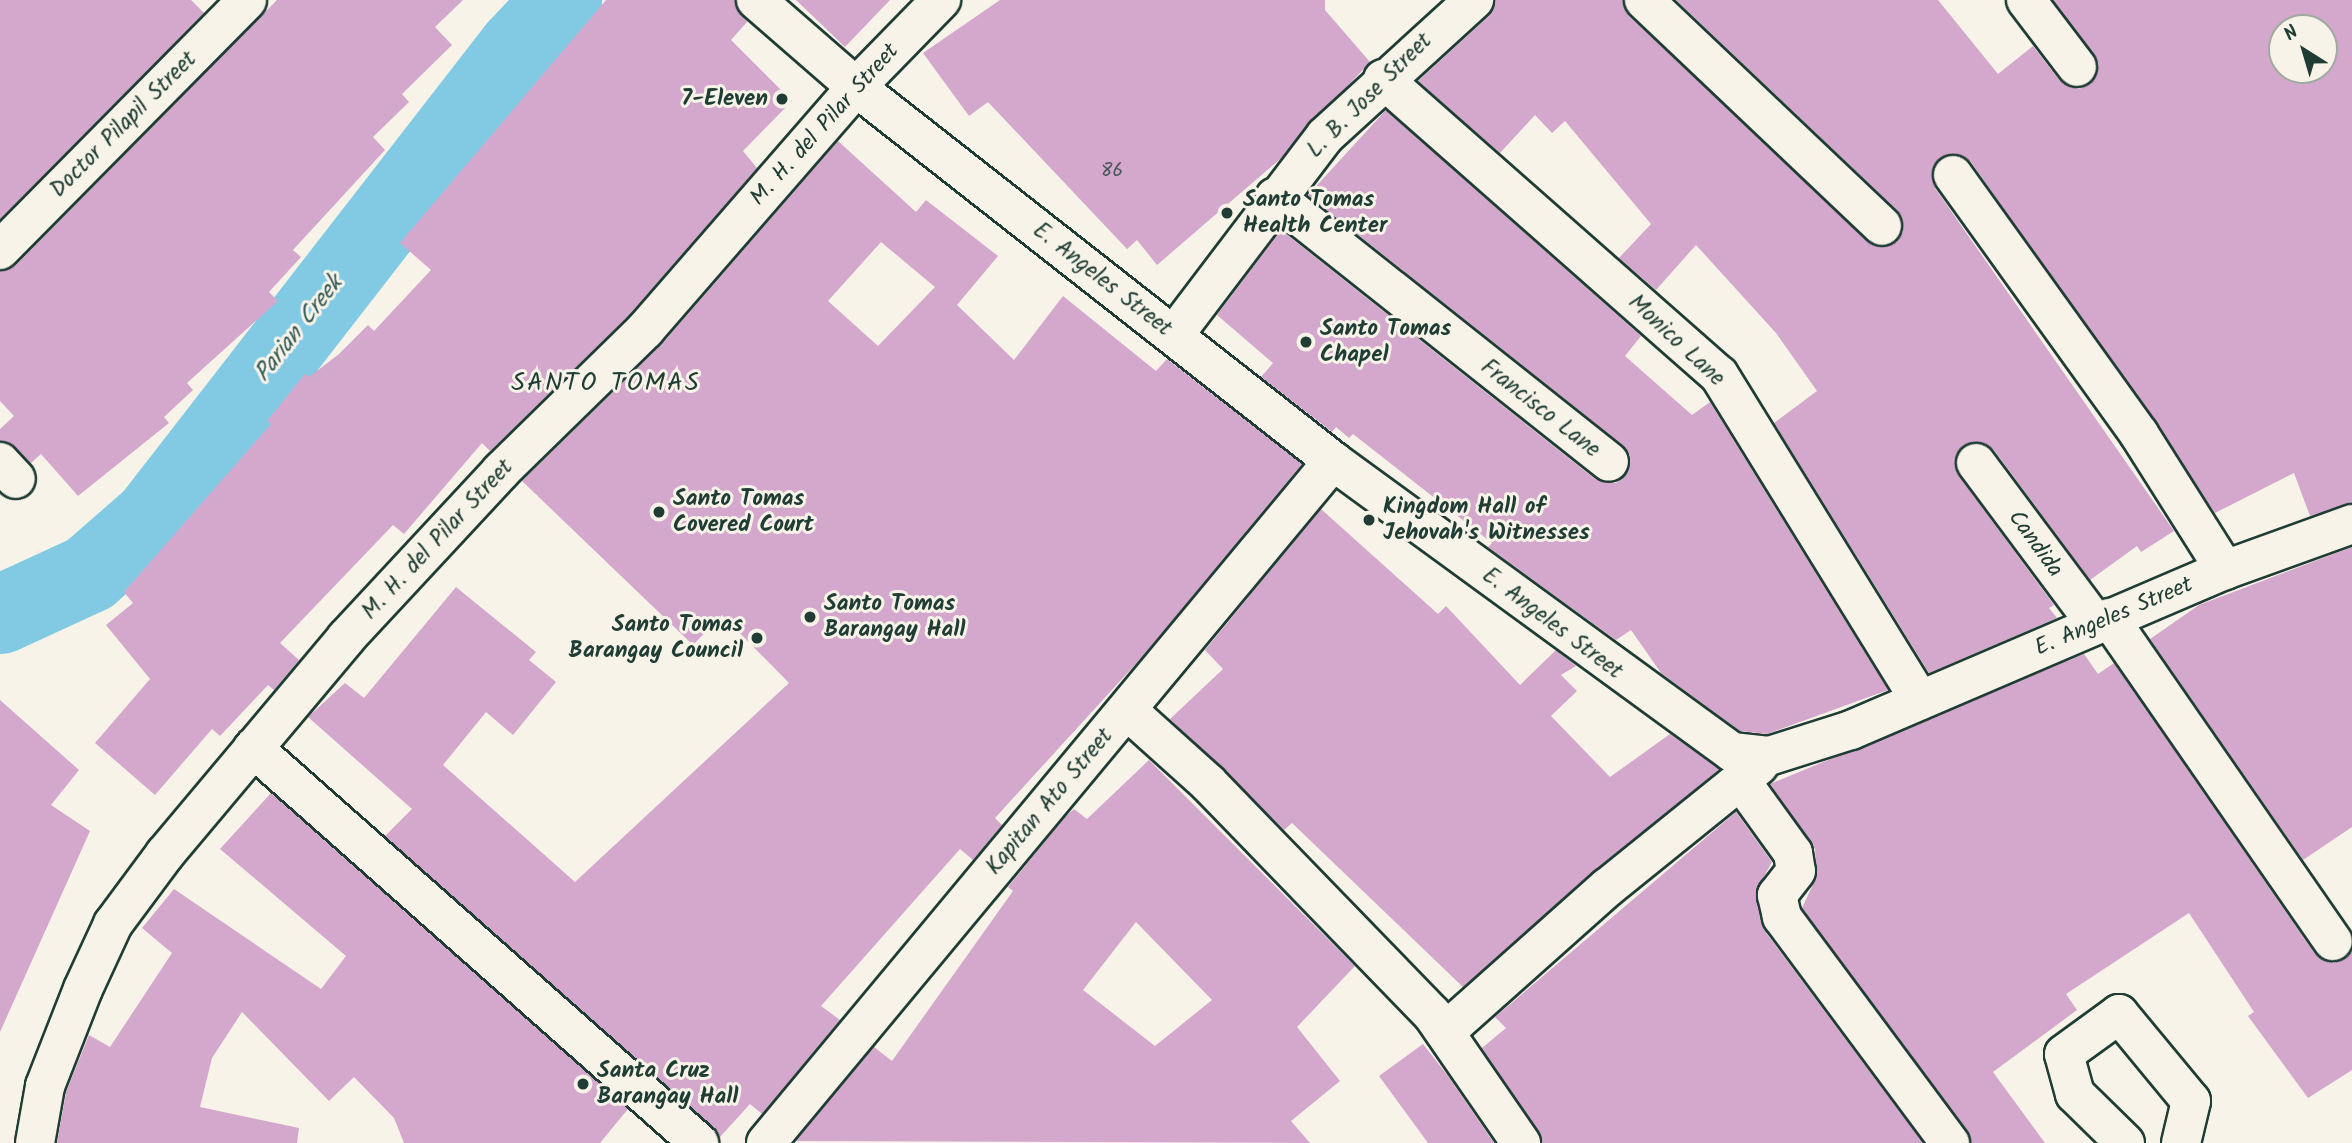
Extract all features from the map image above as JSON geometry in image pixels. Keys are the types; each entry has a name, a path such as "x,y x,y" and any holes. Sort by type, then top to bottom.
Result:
{"street":[{"name":"Doctor Pilapil Street","path":"0,250 247,0"},
{"name":"E. Angeles Street","path":"756,0 856,87 1333,461 1700,733 1755,769 2225,570 2352,524"},
{"name":"M. H. del Pilar Street","path":"34,1143 55,1056 113,924 253,748 501,471 645,330 856,87 941,0"},
{"name":"L. B. Jose Street","path":"1174,335 1275,197 1383,79 1474,0"},
{"path":"1644,0 1882,226"},
{"path":"2026,0 2077,67"},
{"name":"Monico Lane","path":"1383,79 1719,375 1920,699"},
{"path":"1953,175 2139,434 2225,570"},
{"name":"Francisco Lane","path":"1275,197 1609,462"},
{"name":"Kapitan Ato Street","path":"766,1143 1333,461"},
{"name":"Candida","path":"1976,463 2102,621 2333,941"},
{"path":"1127,710 1306,881 1445,1032 1521,1143"},
{"path":"253,748 699,1143"},
{"path":"1445,1032 1608,887 1755,769 1793,853 1796,871 1777,895 1782,917 1950,1143"},
{"path":"2125,1143 2075,1094 2064,1054 2119,1014 2191,1101 2181,1143"}],"building":[{"path":"0,0 191,0 204,13 0,219"},
{"path":"277,0 463,0 435,27 452,45 402,94 409,102 373,137 385,150 293,250 301,257 269,292 278,301 187,383 193,390 164,417 169,423 78,496 41,454 31,463 0,441 0,429 14,416 0,401 0,271 16,265"},
{"path":"606,0 735,0 747,22 731,40 792,101 743,151 757,168 629,315 490,451 482,443 404,534 393,525 280,643 299,660 274,690 268,685 220,736 212,729 155,795 95,743 150,679 106,625 133,603 124,592 271,424 267,421 305,374 309,377 339,354 368,325 374,331 431,270 400,243"},
{"path":"796,0 890,0 845,47"},
{"path":"1000,0 1325,0 1325,10 1370,62 1279,160 1157,265 1137,240 1127,249 988,102 969,116 923,53"},
{"path":"1495,0 1623,0 1629,16 1878,247 1897,242 1903,232 1897,210 1676,0 1938,0 1998,74 2033,46 2060,81 2079,89 2091,84 2099,64 2053,0 2352,0 2352,503 2310,516 2294,473 2215,513 1971,162 1961,155 1941,157 1933,167 1935,188 2174,531 2141,552 2137,546 2090,580 1994,450 1984,443 1964,445 1956,455 1958,475 2054,605 2049,608 2057,618 1929,673 1774,423 1817,391 1776,333 1696,245 1656,290 1619,258 1651,224 1565,121 1552,133 1535,115 1500,153 1418,81 1489,16"},
{"path":"1386,110 1641,336 1625,356 1692,415 1710,402 1888,690 1767,734 1740,731 1661,673 1631,630 1616,640 1488,547 1492,543 1353,434 1349,438 1336,427 1332,432 1261,377 1273,363 1217,315 1281,230 1595,479 1616,483 1626,475 1630,455 1623,445 1308,195"},
{"path":"838,141 916,212 926,200 998,256 957,305 1014,360 1063,296 1156,371 1167,359 1302,464 1142,657 995,818 1002,825 973,860 960,849 821,1006 840,1020 762,1114 750,1104 720,1137 385,836 412,809 308,717 345,683 364,698 456,587 536,652 529,660 556,682 513,735 486,712 443,765 575,882 789,683 722,615 693,645 522,481 662,344","holes":["881,242 935,287 878,346 828,301"]},
{"path":"1321,509 1438,614 1446,606 1520,685 1556,650 1576,666 1561,675 1577,691 1551,716 1610,777 1670,734 1719,769 1463,987 1292,823 1284,830 1170,719 1223,669 1205,650"},
{"path":"2352,547 2352,827 2303,860 2150,639 2199,605"},
{"path":"2084,654 2098,674 2114,663 2315,954 2334,963 2352,951 2352,1070 2308,1098 2248,1016 2254,1012 2189,913 2066,994 2077,1010 1993,1072 2045,1143 1971,1143 1802,908 1817,876 1815,849 1770,784"},
{"path":"0,700 79,770 51,805 90,831 0,1032"},
{"path":"1149,760 1355,966 1297,1027 1340,1081 1291,1121 1310,1143 796,1141 874,1047 892,1061 1013,891 1008,887 1065,817 1074,809 1087,819","holes":["1136,922 1212,1000 1155,1046 1083,990"]},
{"path":"271,793 628,1109 600,1143 404,1143 394,1118 354,1077 329,1101 242,1012 212,1058 200,1107 299,1128 297,1143 57,1143 66,1092 89,1035 110,1047 172,953 142,928 174,889 321,989 346,956 220,849"},
{"path":"1736,812 1772,862 1756,891 1764,930 1923,1143 1543,1143 1482,1048 1506,1028 1495,1017"},
{"path":"1423,1044 1494,1143 1428,1143 1379,1076"}],"waterway":[{"name":"Parian Creek","path":"0,614 89,573 152,518 517,48 562,0"}],"place":[{"name":"7-Eleven","path":"782,99"},
{"name":"Santo Tomas Health Center","path":"1227,213"},
{"name":"Santo Tomas Chapel","path":"1306,342"},
{"name":"Santo Tomas Covered Court","path":"659,512"},
{"name":"Kingdom Hall of Jehovah's Witnesses","path":"1369,520"},
{"name":"Santo Tomas Barangay Hall","path":"810,617"},
{"name":"Santo Tomas Barangay Council","path":"757,638"},
{"name":"Santa Cruz Barangay Hall","path":"583,1084"}],"district":[{"name":"SANTO TOMAS","path":"606,384"}]}
